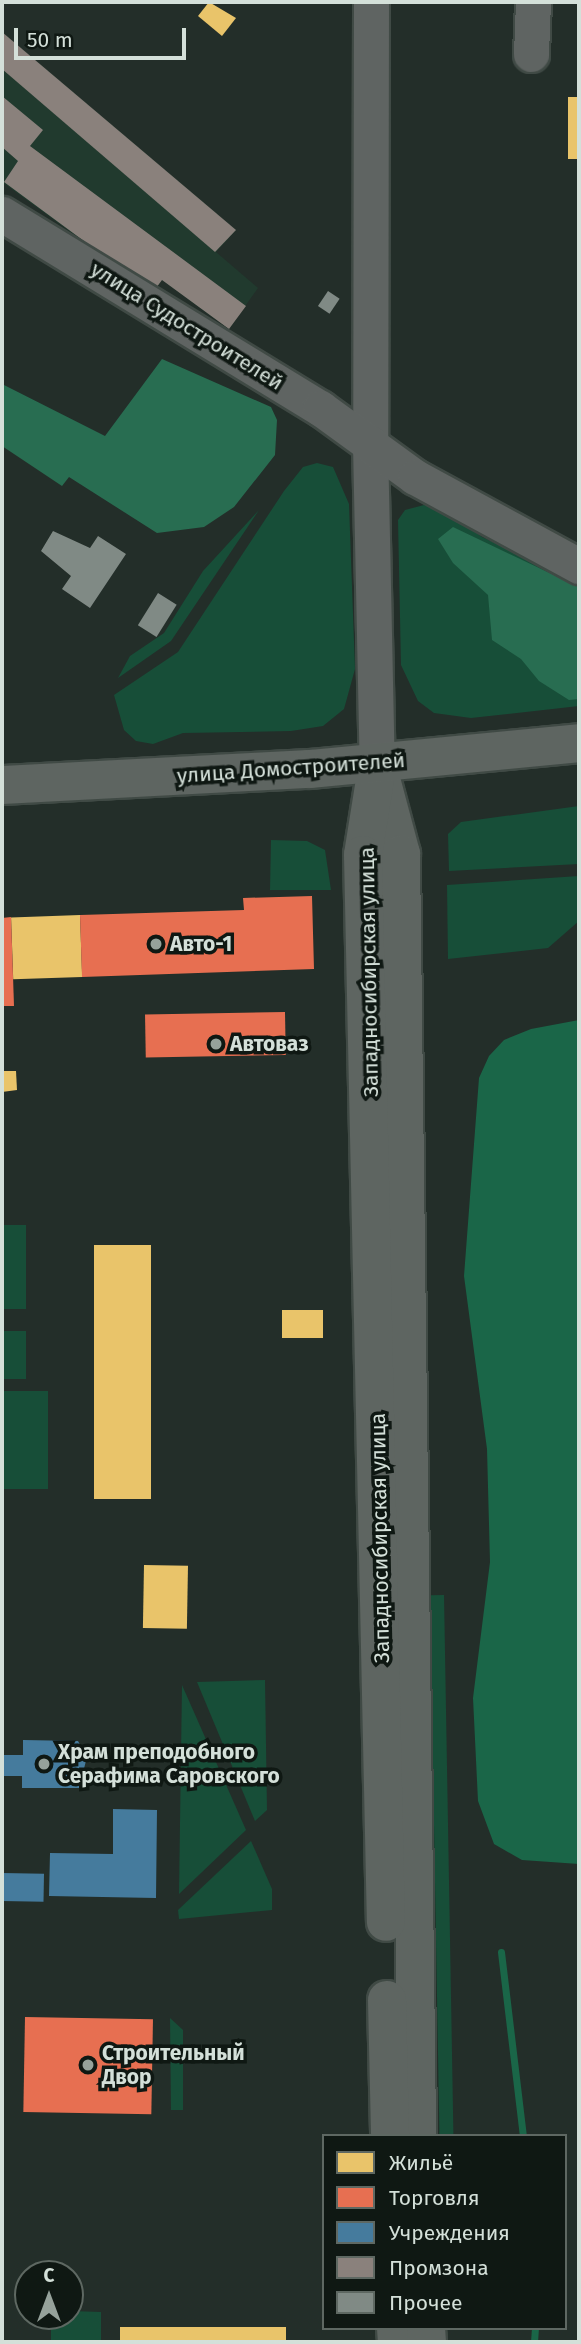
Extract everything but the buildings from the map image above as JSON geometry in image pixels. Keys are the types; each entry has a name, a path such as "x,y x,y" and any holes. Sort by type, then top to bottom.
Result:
{"main road":[{"name":"улица Домостроителей","path":"2,785 377,764 579,743"},
{"name":"Западносибирская улица","path":"377,764 363,855 390,2134"},
{"name":"Западносибирская улица","path":"377,764 401,854 417,2134"}],"street":[{"path":"371,2 370,443 377,764"},
{"path":"531,54 533,2"},
{"name":"улица Судостроителей","path":"2,214 370,443 415,477 579,566"}],"shaded area":[{"path":"2,32 236,230 216,252 258,288 229,329 162,280 153,292 2,182"},
{"path":"162,359 271,407 277,420 275,455 234,507 204,527 157,533 69,477 62,486 2,446 4,385 105,436"},
{"path":"317,463 333,467 349,504 355,669 344,709 323,726 291,731 183,733 153,744 136,741 124,730 114,695 178,652 284,491 303,467"},
{"path":"424,505 450,512 482,537 579,581 579,706 471,718 434,713 418,701 401,665 398,520 405,510"},
{"path":"259,510 171,641 118,678 130,656 164,633 203,571"},
{"path":"453,527 579,587 579,699 569,700 539,681 521,659 492,640 488,595 453,563 438,539"},
{"path":"579,806 579,864 449,871 448,834 461,822"},
{"path":"271,840 307,841 325,850 331,890 270,890"},
{"path":"579,876 579,921 548,948 448,959 447,885"},
{"path":"579,1020 579,1864 522,1860 494,1844 478,1801 473,1698 490,1562 487,1449 464,1276 479,1078 489,1056 504,1040 531,1029"},
{"path":"2,1225 26,1225 26,1309 2,1309"},
{"path":"2,1331 26,1331 26,1379 2,1379"},
{"path":"2,1391 48,1391 48,1489 2,1489"},
{"path":"430,1595 444,1595 453,2134 439,2134"},
{"path":"265,1680 267,1810 255,1821 197,1682"},
{"path":"182,1685 246,1830 179,1894"},
{"path":"251,1841 272,1889 272,1910 179,1919 178,1910"},
{"path":"170,2018 183,2030 183,2110 171,2110"},
{"path":"84,2311 101,2312 101,2342 51,2342 51,2330 84,2330"}],"waterway":[{"path":"501,1952 523,2134"},
{"path":"534,2342 535,2330"}],"place":[{"name":"Авто-1","path":"156,944"},
{"name":"Автоваз","path":"216,1044"},
{"name":"Храм преподобного Серафима Саровского","path":"44,1764"},
{"name":"Строительный Двор","path":"88,2065"}]}
